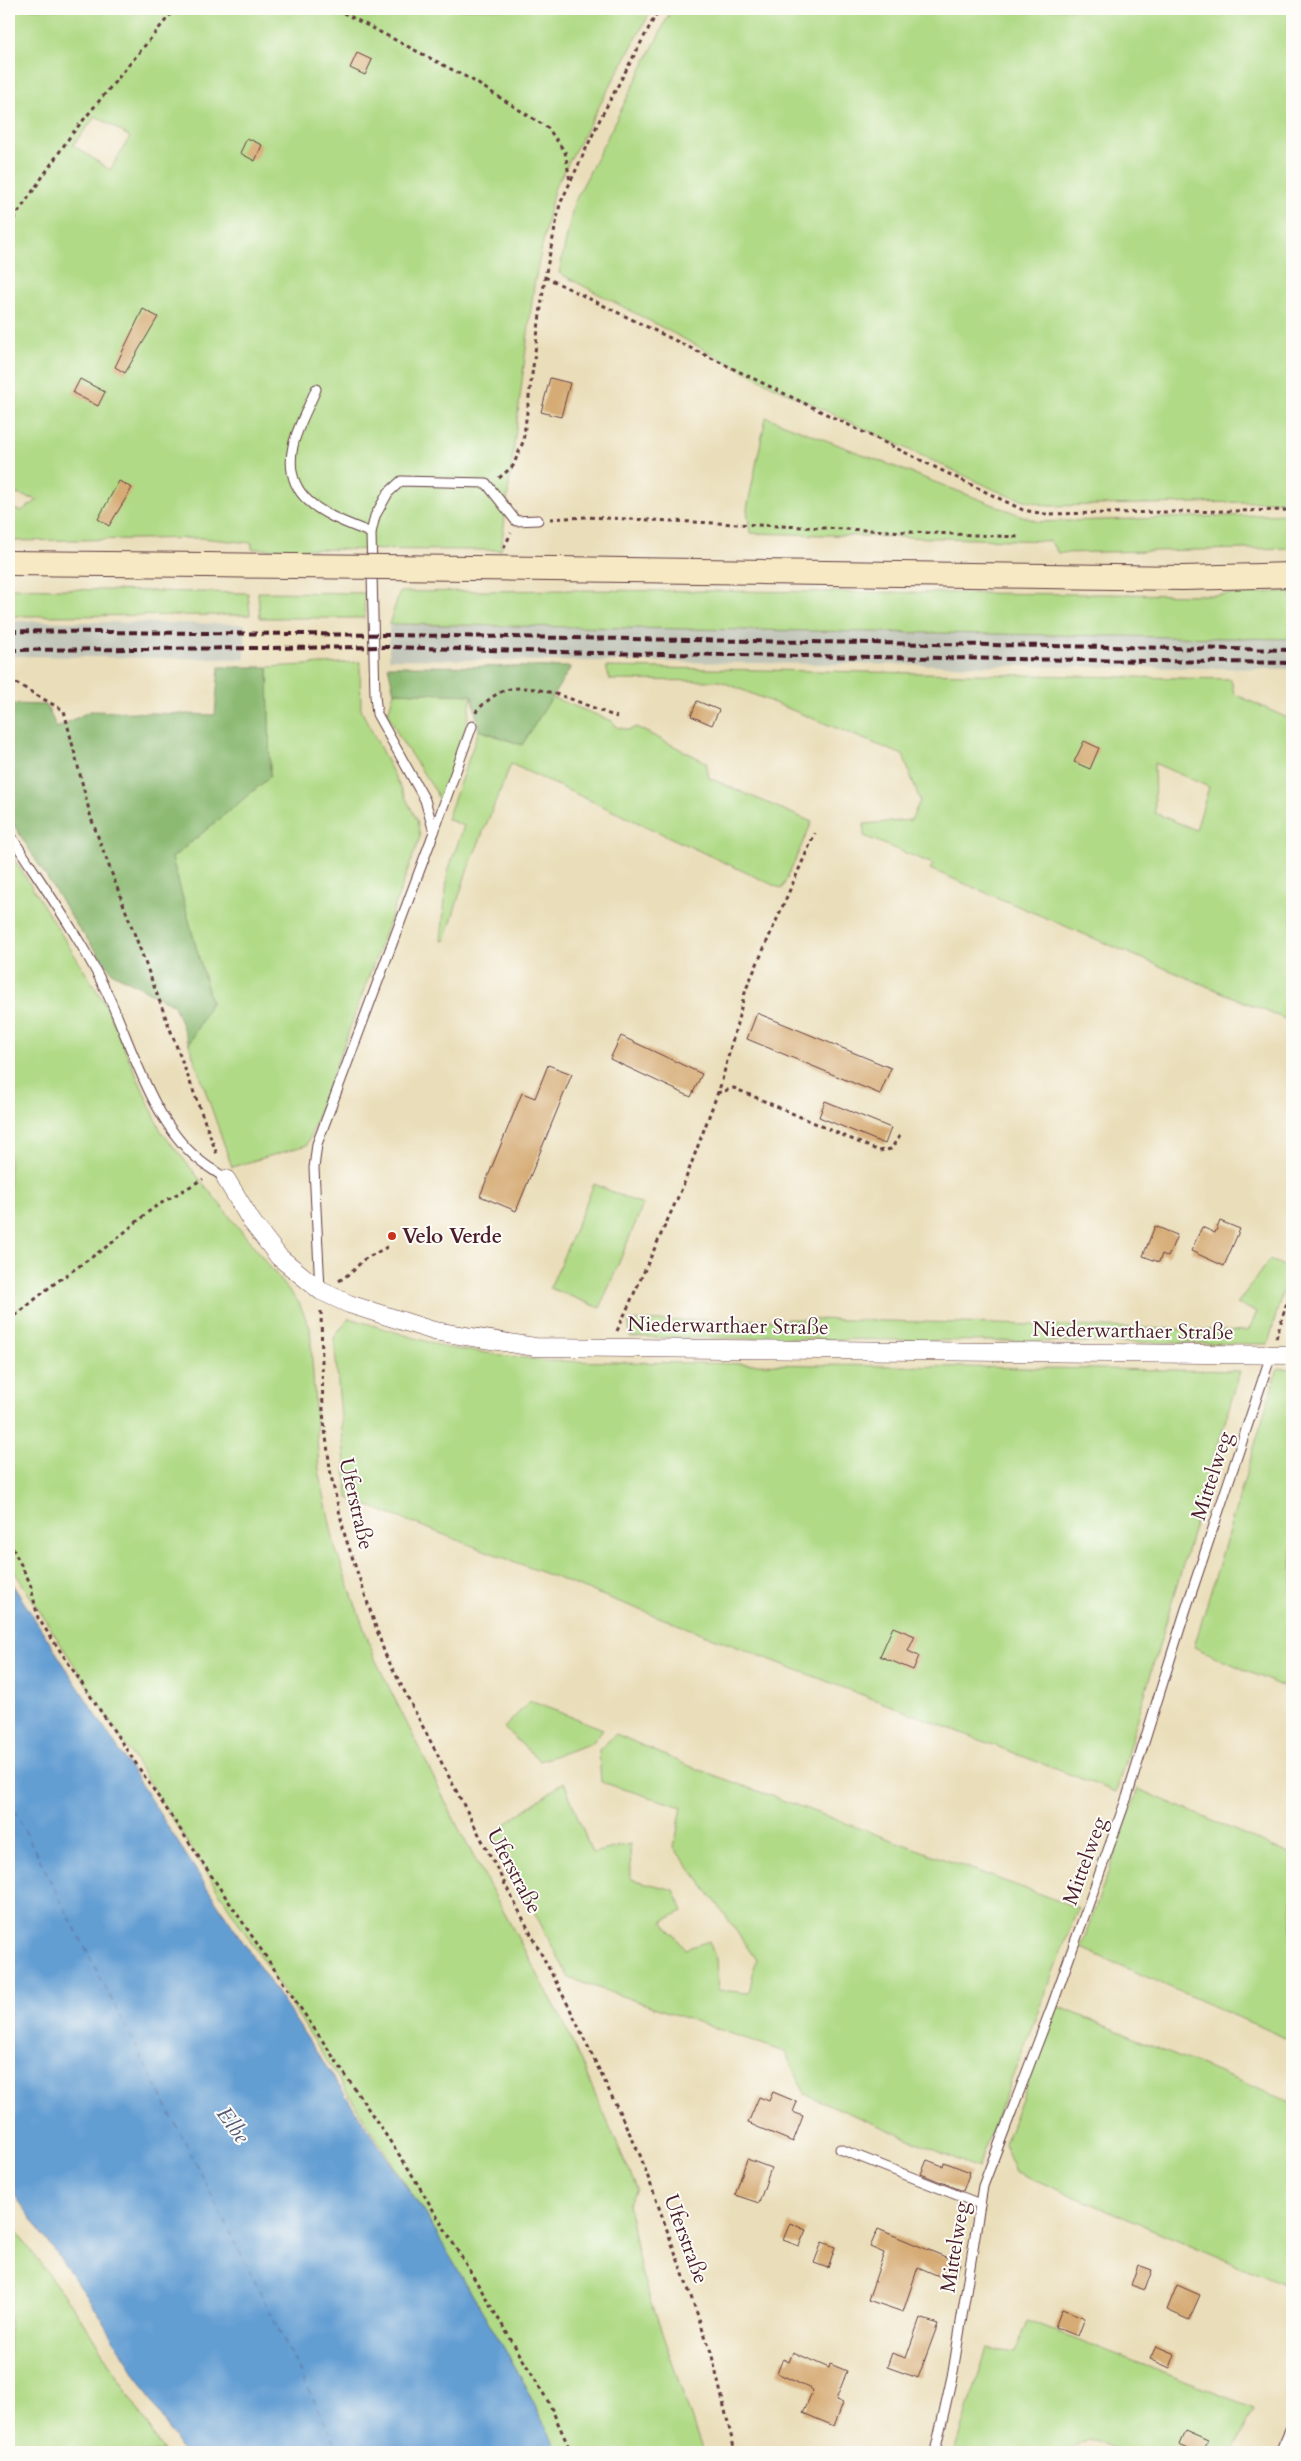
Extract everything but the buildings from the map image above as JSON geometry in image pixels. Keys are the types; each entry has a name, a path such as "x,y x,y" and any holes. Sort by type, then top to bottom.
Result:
{"main road":[{"path":"9,563 1183,578 1292,575"}],"street":[{"name":"Niederwarthaer Straße","path":"222,1175 252,1222 279,1257 320,1291 387,1317 456,1336 536,1347 1292,1355"}],"lane":[{"path":"316,389 293,446 292,467 296,488 310,504 371,533"},
{"path":"434,832 425,800 377,714 372,661 373,588 371,533 374,516 388,493 401,481 486,483 516,521 538,520"},
{"path":"320,1291 314,1168 317,1144 472,726"},
{"path":"9,833 61,914 106,990 138,1066 169,1127 198,1159 222,1175"},
{"name":"Mittelweg","path":"935,2452 953,2372 983,2186 1052,2006 1127,1796 1185,1612 1271,1355"},
{"path":"840,2149 980,2204"},
{"path":"1280,2452 1292,2425"}],"path":[{"path":"9,226 71,136 175,9"},
{"path":"336,9 472,80 548,128 565,152 570,182"},
{"path":"486,483 500,477 514,466 519,456 545,277 560,204 601,117 659,9"},
{"path":"545,277 1023,510 1045,514 1292,510"},
{"path":"538,520 585,518 1019,537"},
{"path":"9,679 64,711 90,818 222,1175 153,1208 113,1242 51,1286 9,1321"},
{"path":"472,726 477,710 500,692 526,687 548,692 617,717"},
{"path":"610,1348 632,1294 684,1186 717,1093 746,989 815,833"},
{"path":"717,1093 734,1088 879,1150 890,1149 900,1135"},
{"path":"342,1280 363,1260 389,1246"},
{"path":"1271,1355 1292,1286"},
{"name":"Uferstraße","path":"320,1291 323,1413 331,1476 345,1536 385,1654 569,2007 640,2155 711,2352 735,2452"},
{"path":"9,1540 30,1583 38,1618 408,2168 549,2403 571,2452"}],"shaded area":[{"path":"9,621 245,624 245,659 9,656"},
{"path":"389,624 1292,639 1292,669 389,659"}],"green space":[{"path":"15,9 652,9 554,189 534,285 501,550 252,549 252,543 200,538 9,541 9,508 21,511 38,500 9,492 9,359 14,333 9,341 9,15","holes":["96,116 130,137 110,170 73,145"]},
{"path":"672,9 1292,9 1292,501 1048,506 1006,495 775,387 559,273 574,203"},
{"path":"766,417 1038,522 1292,514 1292,548 1058,553 1050,541 750,533 747,509"},
{"path":"9,588 248,593 250,615 9,616"},
{"path":"573,590 1215,595 1292,591 1292,639 389,624 400,592"},
{"path":"258,592 365,593 364,618 260,618"},
{"path":"360,662 361,710 417,820 420,837 307,1145 232,1167 189,1044 211,1002 172,858 270,777 268,667"},
{"path":"388,666 571,667 522,745 479,730 472,695 394,692"},
{"path":"219,667 268,667 270,777 172,858 211,1002 189,1044 174,1005 113,973 77,926 9,817 9,704 46,705 57,728 90,711 215,715"},
{"path":"606,667 1231,679 1234,694 1292,720 1292,1022 930,869 933,864 864,836 864,824 911,820 920,801 903,755 720,681 610,680","holes":["1154,763 1209,787 1196,830 1155,813"]},
{"path":"394,692 472,695 466,727 445,795 439,803 436,792 401,740 388,714"},
{"path":"551,697 612,721 617,727 629,730 636,727 706,762 709,778 812,822 782,889 511,764 466,874 445,941 441,940 448,871 464,826 447,819 479,730 522,745"},
{"path":"9,851 104,1002 161,1131 299,1303 310,1328 319,1470 335,1548 375,1659 462,1835 564,2023 637,2189 628,2204 641,2272 703,2452 558,2452 517,2370 426,2216 9,1563"},
{"path":"594,1184 643,1205 600,1308 550,1288"},
{"path":"1269,1260 1289,1268 1268,1344 630,1337 629,1321 814,1319 1248,1331 1257,1312 1237,1304"},
{"path":"349,1318 448,1348 547,1361 1240,1371 1116,1792 348,1498 334,1338"},
{"path":"1278,1368 1292,1369 1292,1691 1194,1647"},
{"path":"530,1701 603,1729 592,1743 540,1761 504,1728"},
{"path":"616,1734 689,1766 1078,1908 977,2168 805,2094 785,2052 569,1978 493,1833 564,1782 592,1853 630,1844 631,1879 674,1890 683,1911 663,1921 685,1949 709,1941 716,1959 718,1990 749,1993 756,1960 719,1906 674,1848 682,1807 601,1782 599,1750"},
{"path":"1138,1789 1292,1855 1292,2041 1081,1948"},
{"path":"1057,2006 1292,2103 1292,2288 1014,2171 1005,2143"},
{"path":"9,2221 85,2324 164,2452 9,2452"},
{"path":"1028,2320 1254,2408 1234,2452 1124,2452 1089,2439 1064,2452 955,2452 987,2348 1015,2353"}],"water":[{"name":"Elbe","path":"9,1579 215,1900 426,2216 517,2370 558,2452 182,2452 96,2309 9,2187"}],"ferry route":[{"path":"9,1800 183,2138 340,2452"}],"railway":[{"path":"9,631 389,635 1292,650"},
{"path":"9,650 389,647 594,653 1292,663"}],"place":[{"name":"Velo Verde","path":"392,1236"}]}
